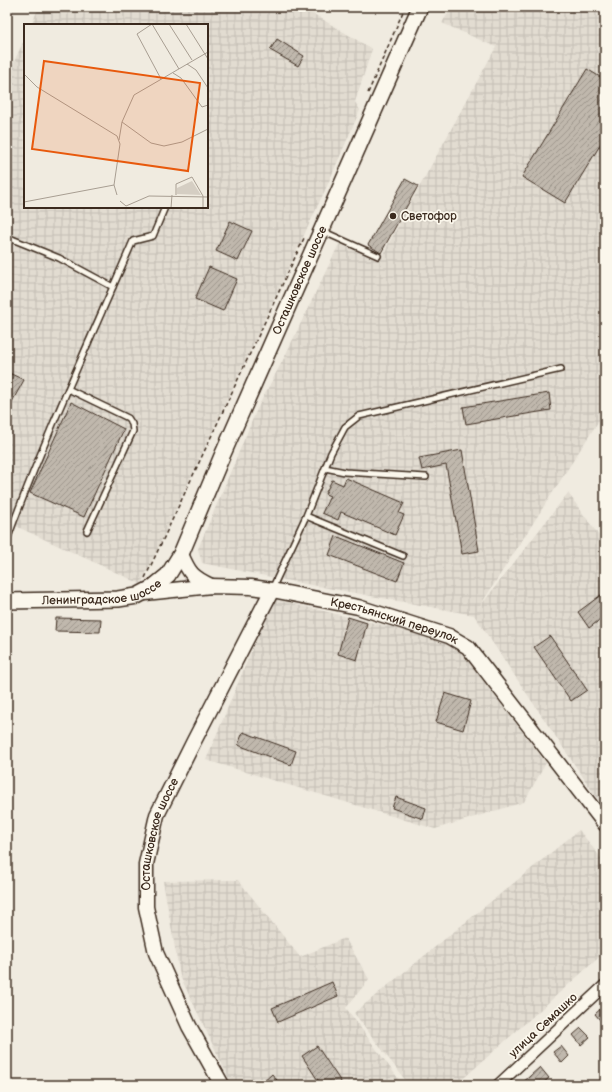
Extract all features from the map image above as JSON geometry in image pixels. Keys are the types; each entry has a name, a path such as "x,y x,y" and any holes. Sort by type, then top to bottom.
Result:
{"main road":[{"name":"Осташковское шоссе","path":"181,554 222,456 420,7"},
{"name":"Ленинградское шоссе","path":"7,602 118,599 141,595 168,575 181,554"}],"street":[{"path":"181,554 188,571 198,580 211,586"},
{"name":"Крестьянский переулок","path":"141,595 211,586 272,590 358,607 449,636 468,648 604,820"},
{"name":"Осташковское шоссе","path":"222,1085 189,1026 156,953 146,907 146,864 157,815 197,734 272,590"},
{"name":"улица Семашко","path":"498,1085 605,985"}],"lane":[{"path":"7,540 20,504 68,389 133,241 153,236 165,208"},
{"path":"322,230 378,256"},
{"path":"7,236 60,258 113,287"},
{"path":"272,590 306,516 331,453 345,428 359,416 562,369"},
{"path":"68,389 128,418 132,424 132,431 87,531"},
{"path":"325,468 345,472 426,477"},
{"path":"306,516 403,556"}],"path":[{"path":"366,98 405,7"},
{"path":"141,595 306,235"}],"shaded area":[{"path":"39,7 302,7 372,49 355,102 360,110 327,186 141,584 7,522 7,77 24,40 24,208 208,208 208,24 31,24"},
{"path":"452,7 605,7 605,411 478,609 568,493 605,544 605,810 474,615 202,563 198,549 257,409 285,356 339,244 379,261 496,47 442,23"},
{"path":"273,599 454,642 546,763 524,802 435,829 206,760"},
{"path":"579,830 605,863 605,952 456,1085 409,1085 354,1013"},
{"path":"238,880 300,957 345,938 369,979 346,1008 403,1085 232,1085 180,976 163,881"}],"building":[{"path":"277,39 304,56 298,66 270,50"},
{"path":"587,69 605,80 605,137 565,203 522,177"},
{"name":"Светофор","path":"405,179 418,186 381,253 368,245"},
{"path":"230,221 252,231 238,261 216,251"},
{"path":"209,267 237,279 223,311 195,299"},
{"path":"7,372 24,380 7,411"},
{"path":"549,393 551,410 466,424 463,407"},
{"path":"71,402 124,429 84,517 30,493"},
{"path":"462,450 479,551 462,554 446,465 422,470 419,458"},
{"path":"346,478 404,503 399,513 404,515 395,535 341,512 338,520 322,513 330,496 325,494 332,480 343,485"},
{"path":"336,536 404,563 397,581 329,555"},
{"path":"605,592 605,616 589,628 578,612"},
{"path":"348,617 367,623 357,660 338,654"},
{"path":"56,618 101,619 100,632 55,631"},
{"path":"550,636 587,690 571,701 534,647"},
{"path":"445,693 471,701 463,730 436,722"},
{"path":"243,732 296,751 291,765 238,745"},
{"path":"396,797 426,808 423,819 392,808"},
{"path":"332,982 338,996 278,1022 272,1008"},
{"path":"605,1005 605,1026 595,1014"},
{"path":"581,1028 590,1037 581,1045 573,1035"},
{"path":"317,1046 343,1085 321,1085 302,1056"},
{"path":"561,1046 569,1056 562,1063 553,1052"},
{"path":"540,1067 549,1078 541,1085 520,1085"},
{"path":"272,1074 281,1085 260,1085"}],"place":[{"name":"Светофор","path":"393,216"}]}
